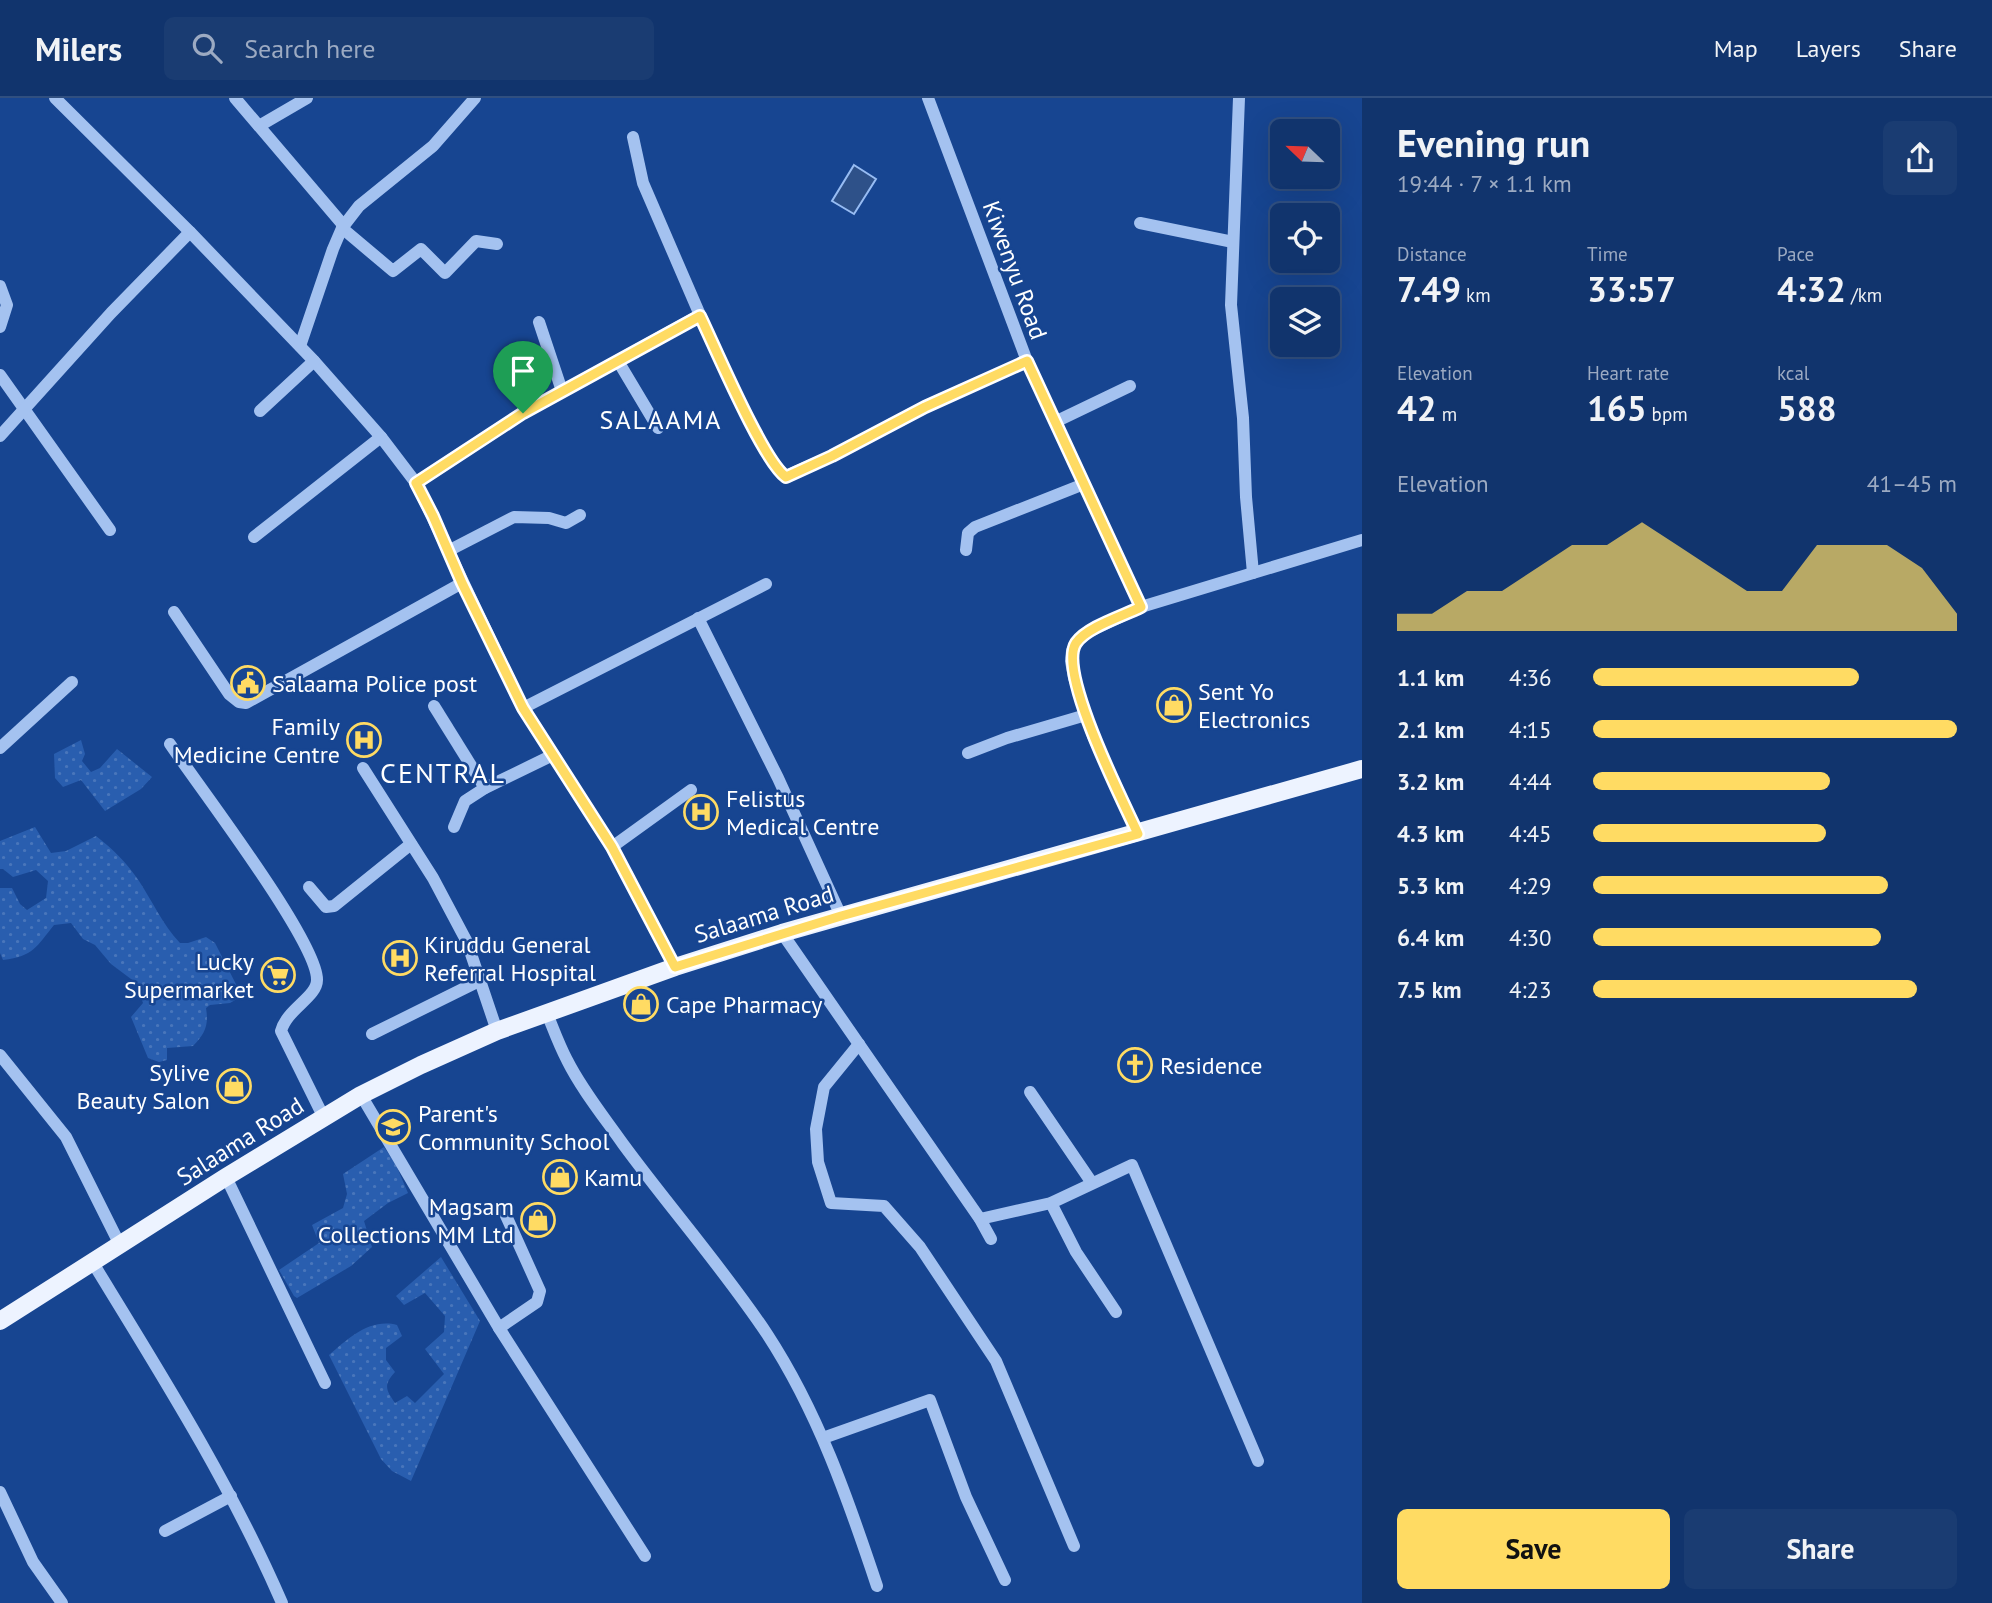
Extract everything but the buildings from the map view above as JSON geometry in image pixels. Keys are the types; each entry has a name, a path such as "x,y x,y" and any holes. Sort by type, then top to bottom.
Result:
{"main road":[{"name":"Salaama Road","path":"0,1321 226,1177 361,1095 497,1031 547,1011 782,933 1362,769"}],"street":[{"path":"55,98 300,346 381,437 416,483 523,708 612,847 675,967"},
{"path":"235,98 343,227 393,271 421,249 445,273 476,241 497,244"},
{"path":"259,126 307,98"},
{"name":"Kiwenyu Road","path":"928,98 1027,361 1141,607"},
{"path":"1239,98 1232,330 1243,418 1253,573"},
{"path":"300,346 332,249 343,227 359,206 433,146 468,101"},
{"path":"632,136 643,183 700,316 764,446 778,471 786,477 925,407 1027,361"},
{"path":"1140,223 1233,242"},
{"path":"0,436 111,313 190,232"},
{"path":"0,286 7,305 0,327"},
{"path":"416,483 523,413 700,316"},
{"path":"539,322 562,391"},
{"path":"260,411 314,361"},
{"path":"618,361 658,428"},
{"path":"0,375 110,530"},
{"path":"1055,422 1130,386"},
{"path":"254,537 381,437"},
{"path":"966,550 968,533 975,527 1084,484"},
{"path":"448,551 514,517 549,518 566,523 580,515"},
{"path":"1138,834 1093,736 1074,678 1072,651 1086,633 1141,607 1362,540"},
{"path":"174,612 229,694 239,702 246,703 462,583"},
{"path":"523,708 766,584"},
{"path":"698,618 778,778 841,916"},
{"path":"0,748 72,682"},
{"path":"433,706 485,788"},
{"path":"968,753 1007,738 1086,715"},
{"path":"170,744 275,895 310,956 317,980 313,993 284,1020 281,1031 324,1118"},
{"path":"454,827 466,802 485,788 553,755"},
{"path":"363,768 411,844 467,942 497,1031"},
{"path":"612,847 691,790"},
{"path":"309,887 326,907 334,906 411,844"},
{"path":"782,933 980,1219 990,1239"},
{"path":"372,1034 481,980"},
{"path":"547,1011 573,1071 663,1198 763,1329 800,1390 845,1491 877,1586"},
{"path":"859,1044 824,1087 816,1129 818,1162 831,1203 884,1206 920,1248 996,1361 1074,1546"},
{"path":"0,1055 5,1075 66,1137 120,1245"},
{"path":"1030,1092 1092,1183"},
{"path":"361,1095 499,1328 645,1556"},
{"path":"980,1219 1051,1203 1132,1166 1258,1461"},
{"path":"226,1177 325,1383"},
{"path":"1051,1203 1076,1252 1116,1312"},
{"path":"499,1328 537,1302 540,1291 503,1209"},
{"path":"93,1263 192,1426 231,1496 282,1603"},
{"path":"823,1438 930,1400 966,1497 1005,1580"},
{"path":"0,1492 33,1562 62,1603"},
{"path":"165,1531 231,1496"}],"shaded area":[{"path":"854,165 876,179 854,214 832,201"},
{"path":"81,740 85,754 82,761 91,772 100,768 117,749 152,777 141,789 105,811 81,780 63,787 55,778 54,754"},
{"path":"35,827 51,853 66,851 96,836 130,868 180,943 206,937 215,943 242,996 230,1003 210,1005 206,1008 205,1029 193,1046 167,1048 167,1060 159,1062 148,1058 131,1017 143,1003 135,982 111,964 95,945 83,939 71,923 54,925 28,953 3,960 0,953 0,888 12,888 20,904 27,910 46,898 48,881 36,870 13,877 0,869 0,841"},
{"path":"384,1147 396,1165 408,1193 388,1203 364,1221 372,1247 351,1266 297,1298 279,1270 319,1243 312,1225 343,1208 347,1194 343,1174"},
{"path":"441,1257 480,1321 411,1481 392,1471 381,1459 329,1355 352,1336 369,1327 378,1324 397,1325 402,1336 386,1348 386,1360 395,1372 387,1384 388,1391 395,1403 407,1396 415,1403 444,1374 425,1349 444,1332 445,1316 425,1293 404,1305 396,1296"}],"place":[{"name":"Salaama Police post","path":"248,683"},
{"name":"Sent Yo Electronics","path":"1174,705"},
{"name":"Family Medicine Centre","path":"364,740"},
{"name":"Felistus Medical Centre","path":"701,812"},
{"name":"Kiruddu General Referral Hospital","path":"400,958"},
{"name":"Lucky Supermarket","path":"278,975"},
{"name":"Cape Pharmacy","path":"641,1004"},
{"name":"Residence","path":"1135,1065"},
{"name":"Sylive Beauty Salon","path":"234,1086"},
{"name":"Parent's Community School","path":"393,1127"},
{"name":"Kamu","path":"560,1177"},
{"name":"Magsam Collections MM Ltd","path":"538,1220"}],"district":[{"name":"SALAAMA","path":"661,419"},
{"name":"CENTRAL","path":"443,772"}],"route":[{"path":"700,316 764,446 778,471 786,477 925,407 1027,361 1141,607 1086,633 1072,651 1071,661 1093,736 1138,834 841,916 675,967 612,847 523,708 416,483 523,413 700,316"}]}
